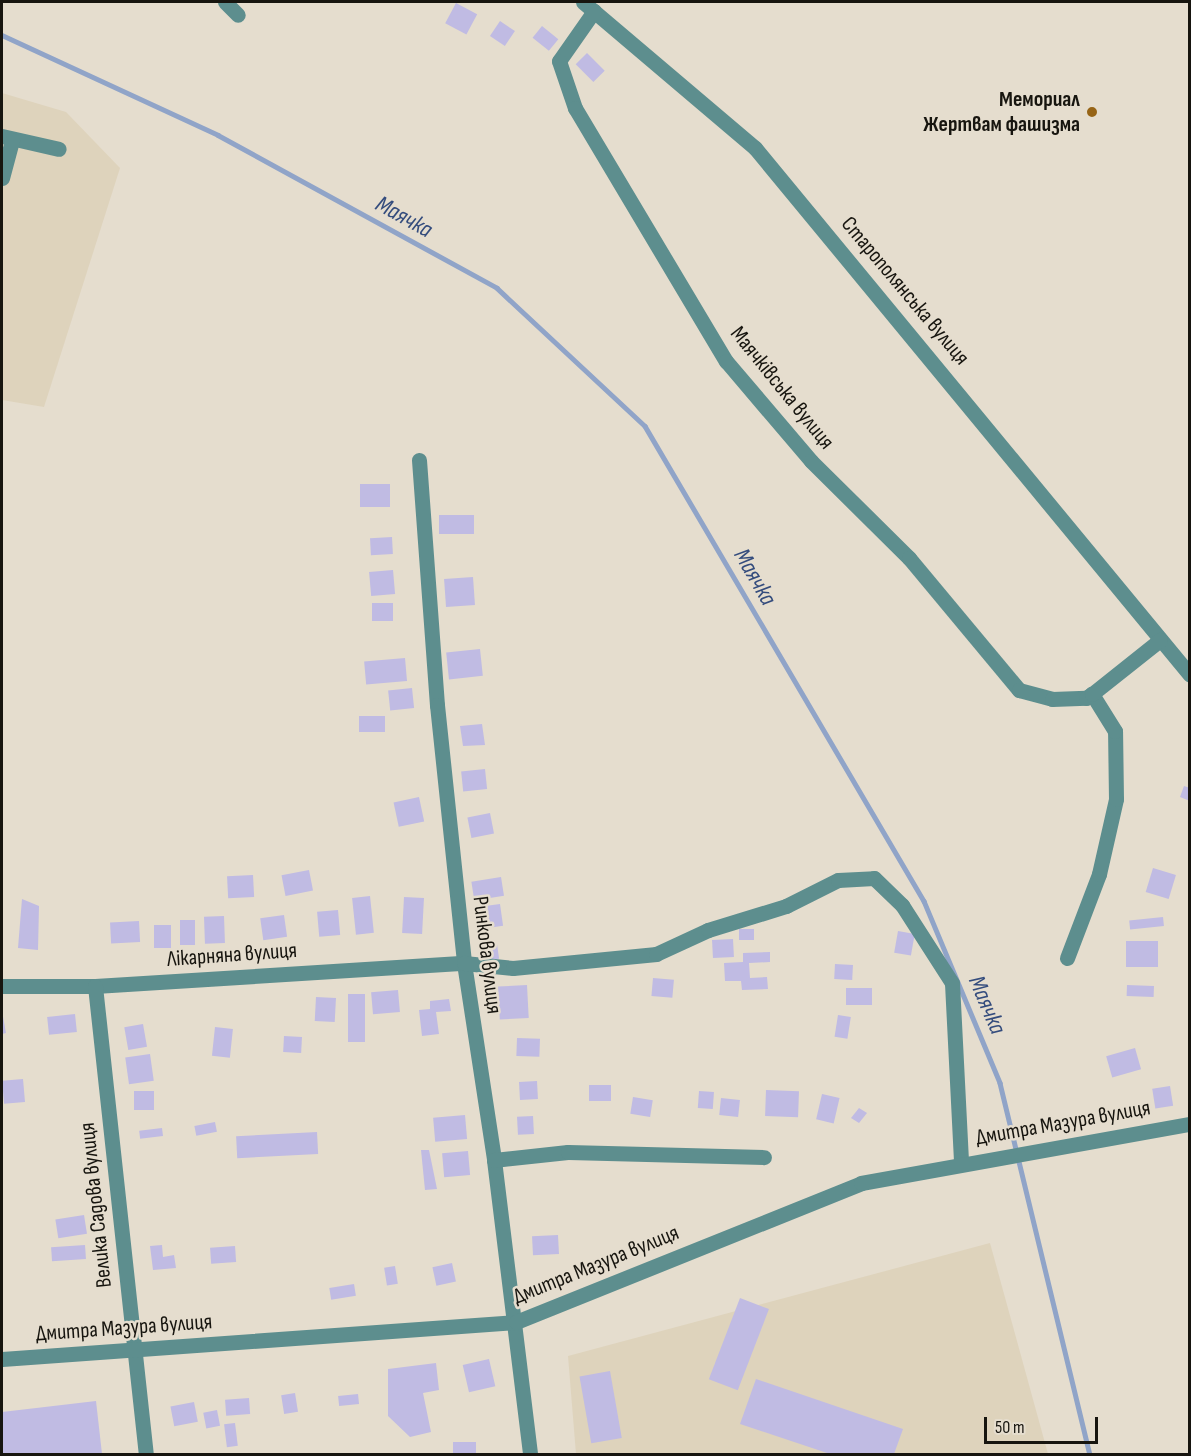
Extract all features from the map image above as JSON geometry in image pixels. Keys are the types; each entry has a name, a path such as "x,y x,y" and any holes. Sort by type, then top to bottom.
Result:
{"street":[{"path":"225,2 238,15"},
{"name":"Старополянська вулиця","path":"589,6 755,148 1190,675"},
{"name":"Маячківська вулиця","path":"589,6 559,60 575,108 726,361 811,461 909,558 1019,690 1052,699 1086,698 1092,694"},
{"path":"2,178 7,138 59,149"},
{"name":"Ринкова вулиця","path":"419,460 437,705 464,963 516,1322 530,1455"},
{"path":"1067,958 1099,874 1116,799 1115,731 1092,694 1160,640"},
{"name":"Лікарняна вулиця","path":"2,986 95,986 464,963 513,968 656,954 708,930 786,906 838,880 874,878 902,905 952,982 961,1162"},
{"name":"Велика Садова вулиця","path":"95,986 146,1455"},
{"name":"Дмитра Мазура вулиця","path":"2,1359 516,1322 861,1183 961,1162 1190,1124"},
{"path":"494,1160 568,1152 764,1157"}],"shaded area":[{"path":"2,93 66,112 120,168 44,407 2,400"},
{"path":"990,1243 1048,1454 576,1454 568,1356"}],"building":[{"path":"456,3 477,14 466,35 445,23"},
{"path":"500,21 515,31 505,46 490,36"},
{"path":"542,26 558,39 549,51 533,38"},
{"path":"587,53 605,71 593,82 576,64"},
{"path":"360,484 390,484 390,507 360,507"},
{"path":"439,515 474,515 474,534 439,534"},
{"path":"392,537 393,554 371,555 370,538"},
{"path":"393,570 395,594 371,596 369,572"},
{"path":"473,577 475,605 446,607 444,579"},
{"path":"372,603 393,603 393,621 372,621"},
{"path":"480,649 483,676 449,679 446,653"},
{"path":"405,658 407,681 366,684 364,662"},
{"path":"412,688 414,708 390,710 388,691"},
{"path":"359,716 385,716 385,732 359,732"},
{"path":"482,724 485,745 463,746 460,726"},
{"path":"485,769 487,789 463,791 461,772"},
{"path":"1184,786 1190,788 1190,801 1180,797"},
{"path":"419,797 424,821 399,827 394,802"},
{"path":"490,813 494,834 471,838 467,817"},
{"path":"1153,868 1176,875 1169,899 1146,892"},
{"path":"309,870 313,891 286,896 282,875"},
{"path":"253,875 254,897 228,898 227,876"},
{"path":"501,877 504,896 474,900 471,882"},
{"path":"370,896 374,933 356,935 352,898"},
{"path":"404,897 424,898 422,934 402,933"},
{"path":"22,899 39,906 38,950 18,948"},
{"path":"500,904 503,926 477,929 474,908"},
{"path":"338,910 340,935 319,937 317,912"},
{"path":"284,915 287,937 263,940 260,918"},
{"path":"224,916 225,943 205,944 204,917"},
{"path":"1163,917 1164,926 1130,930 1129,921"},
{"path":"180,920 195,920 195,945 180,945"},
{"path":"139,921 140,942 111,943 110,923"},
{"path":"154,925 171,925 171,948 154,948"},
{"path":"739,929 754,929 754,940 739,940"},
{"path":"898,931 915,934 911,956 894,953"},
{"path":"733,939 734,957 713,958 712,940"},
{"path":"1126,941 1158,941 1158,967 1126,967"},
{"path":"497,944 499,959 482,961 480,946"},
{"path":"770,952 770,962 749,963 750,978 767,977 768,989 742,990 741,981 725,981 724,963 743,962 743,953"},
{"path":"835,964 853,965 852,980 834,979"},
{"path":"653,978 674,980 672,998 651,996"},
{"path":"527,985 529,1018 500,1019 498,987"},
{"path":"1127,985 1154,986 1154,997 1127,996"},
{"path":"846,988 872,988 872,1005 846,1005"},
{"path":"398,990 400,1012 373,1014 371,992"},
{"path":"348,994 365,994 365,1042 348,1042"},
{"path":"316,997 336,998 335,1022 315,1021"},
{"path":"449,999 451,1011 436,1012 439,1034 422,1036 419,1010 430,1009 430,1001"},
{"path":"2,1011 6,1033 2,1034"},
{"path":"75,1014 77,1032 49,1035 47,1017"},
{"path":"838,1015 851,1017 847,1039 835,1037"},
{"path":"143,1024 147,1047 128,1050 124,1027"},
{"path":"215,1027 233,1029 230,1058 212,1056"},
{"path":"284,1036 302,1037 301,1053 283,1052"},
{"path":"517,1038 540,1039 539,1057 516,1056"},
{"path":"1135,1048 1141,1069 1112,1077 1106,1056"},
{"path":"150,1054 154,1081 129,1084 125,1057"},
{"path":"23,1079 25,1102 4,1104 2,1081"},
{"path":"537,1081 538,1099 520,1100 519,1082"},
{"path":"589,1085 611,1085 611,1101 589,1101"},
{"path":"1170,1086 1173,1106 1155,1109 1152,1089"},
{"path":"766,1090 799,1091 798,1117 765,1116"},
{"path":"134,1091 154,1091 154,1110 134,1110"},
{"path":"699,1091 714,1092 713,1109 698,1108"},
{"path":"822,1094 840,1098 834,1123 816,1119"},
{"path":"633,1097 653,1100 650,1117 630,1114"},
{"path":"721,1098 740,1100 738,1117 719,1115"},
{"path":"859,1108 867,1113 859,1123 851,1118"},
{"path":"465,1115 467,1139 435,1142 433,1118"},
{"path":"533,1116 534,1134 518,1135 517,1117"},
{"path":"215,1122 217,1132 196,1136 194,1126"},
{"path":"162,1128 163,1136 140,1139 139,1131"},
{"path":"317,1132 318,1154 237,1158 236,1136"},
{"path":"421,1150 429,1150 437,1189 425,1190"},
{"path":"468,1151 470,1175 444,1177 442,1153"},
{"path":"84,1215 87,1234 58,1238 55,1220"},
{"path":"558,1235 559,1254 533,1255 532,1236"},
{"path":"85,1245 86,1259 52,1261 51,1247"},
{"path":"162,1245 163,1257 174,1255 176,1268 153,1270 150,1246"},
{"path":"235,1246 236,1262 211,1264 210,1248"},
{"path":"452,1263 456,1282 436,1286 432,1267"},
{"path":"395,1266 398,1284 387,1285 384,1268"},
{"path":"354,1284 356,1296 331,1300 329,1288"},
{"path":"740,1298 769,1309 738,1390 709,1379"},
{"path":"489,1359 495,1386 469,1392 463,1365"},
{"path":"436,1363 439,1390 423,1393 431,1432 410,1437 388,1416 388,1369"},
{"path":"610,1371 622,1438 591,1443 579,1376"},
{"path":"756,1379 903,1429 894,1454 830,1454 740,1424"},
{"path":"295,1393 298,1412 284,1414 281,1395"},
{"path":"358,1394 359,1404 339,1406 338,1396"},
{"path":"249,1398 250,1414 226,1416 225,1400"},
{"path":"96,1401 102,1454 2,1454 2,1412"},
{"path":"194,1402 198,1422 174,1426 170,1407"},
{"path":"217,1410 220,1426 206,1428 203,1413"},
{"path":"235,1423 238,1446 227,1447 224,1424"},
{"path":"453,1442 476,1442 476,1454 453,1454"}],"waterway":[{"name":"Маячка","path":"2,35 218,135 497,288 645,426 924,901 1000,1083 1090,1454"}],"place":[{"name":"Мемориал Жертвам фашизма","path":"1092,112"}]}
